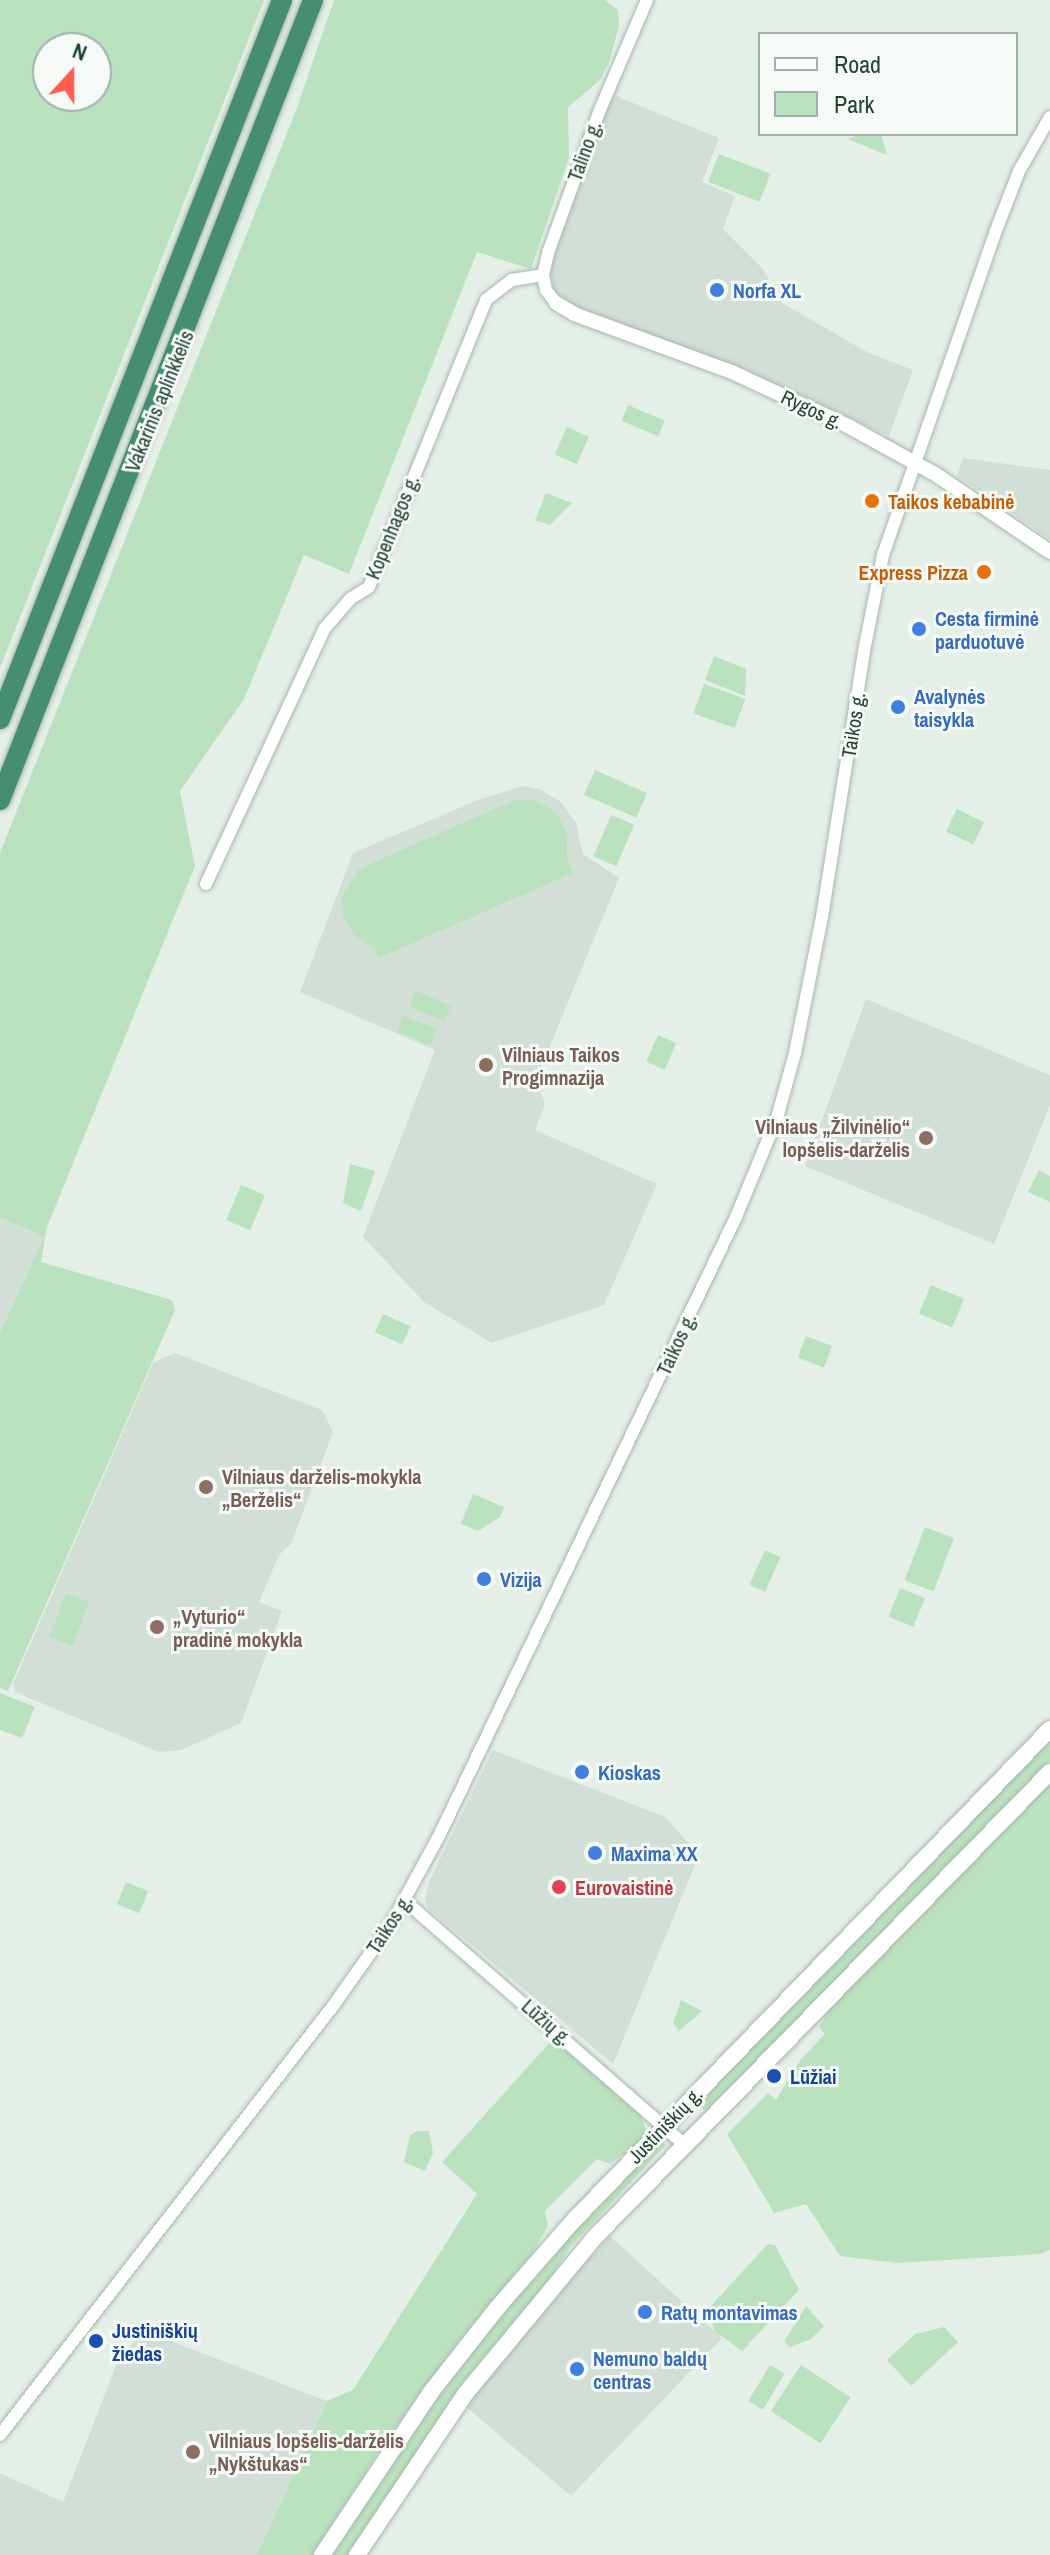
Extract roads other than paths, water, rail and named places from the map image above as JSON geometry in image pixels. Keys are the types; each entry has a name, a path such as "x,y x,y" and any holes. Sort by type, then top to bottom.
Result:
{"highway":[{"name":"Vakarinis aplinkkelis","path":"0,719 231,137 282,0"},
{"name":"Vakarinis aplinkkelis","path":"0,800 262,139 313,0"}],"main road":[{"name":"Justiniškių g.","path":"322,2555 431,2392 497,2308 575,2219 1050,1729"},
{"name":"Justiniškių g.","path":"357,2555 466,2393 596,2236 1050,1772"}],"street":[{"name":"Talino g.","path":"543,275 584,150 647,0"},
{"name":"Taikos g.","path":"0,2435 333,2006 405,1901 703,1288 777,1118 810,988 877,578 1009,196 1031,148 1050,117"},
{"path":"543,275 546,290 556,303"},
{"name":"Kopenhagos g.","path":"206,884 325,628 350,599 369,587 484,304 497,288 512,280 543,275"},
{"name":"Rygos g.","path":"556,303 574,314 792,399 916,463 1050,552"},
{"name":"Lūžių g.","path":"405,1901 686,2146"}],"place":[{"name":"Norfa XL","path":"717,290"},
{"name":"Taikos kebabinė","path":"872,501"},
{"name":"Express Pizza","path":"984,572"},
{"name":"Cesta firminė parduotuvė","path":"919,629"},
{"name":"Avalynės taisykla","path":"898,707"},
{"name":"Vilniaus Taikos Progimnazija","path":"486,1065"},
{"name":"Vilniaus „Žilvinėlio“ lopšelis-darželis","path":"926,1138"},
{"name":"Vilniaus darželis-mokykla „Berželis“","path":"206,1487"},
{"name":"Vizija","path":"484,1579"},
{"name":"„Vyturio“ pradinė mokykla","path":"157,1627"},
{"name":"Kioskas","path":"582,1772"},
{"name":"Maxima XX","path":"595,1853"},
{"name":"Eurovaistinė","path":"559,1887"},
{"name":"Lūžiai","path":"774,2076"},
{"name":"Ratų montavimas","path":"645,2312"},
{"name":"Justiniškių žiedas","path":"96,2341"},
{"name":"Nemuno baldų centras","path":"577,2369"},
{"name":"Vilniaus lopšelis-darželis „Nykštukas“","path":"193,2452"}]}
